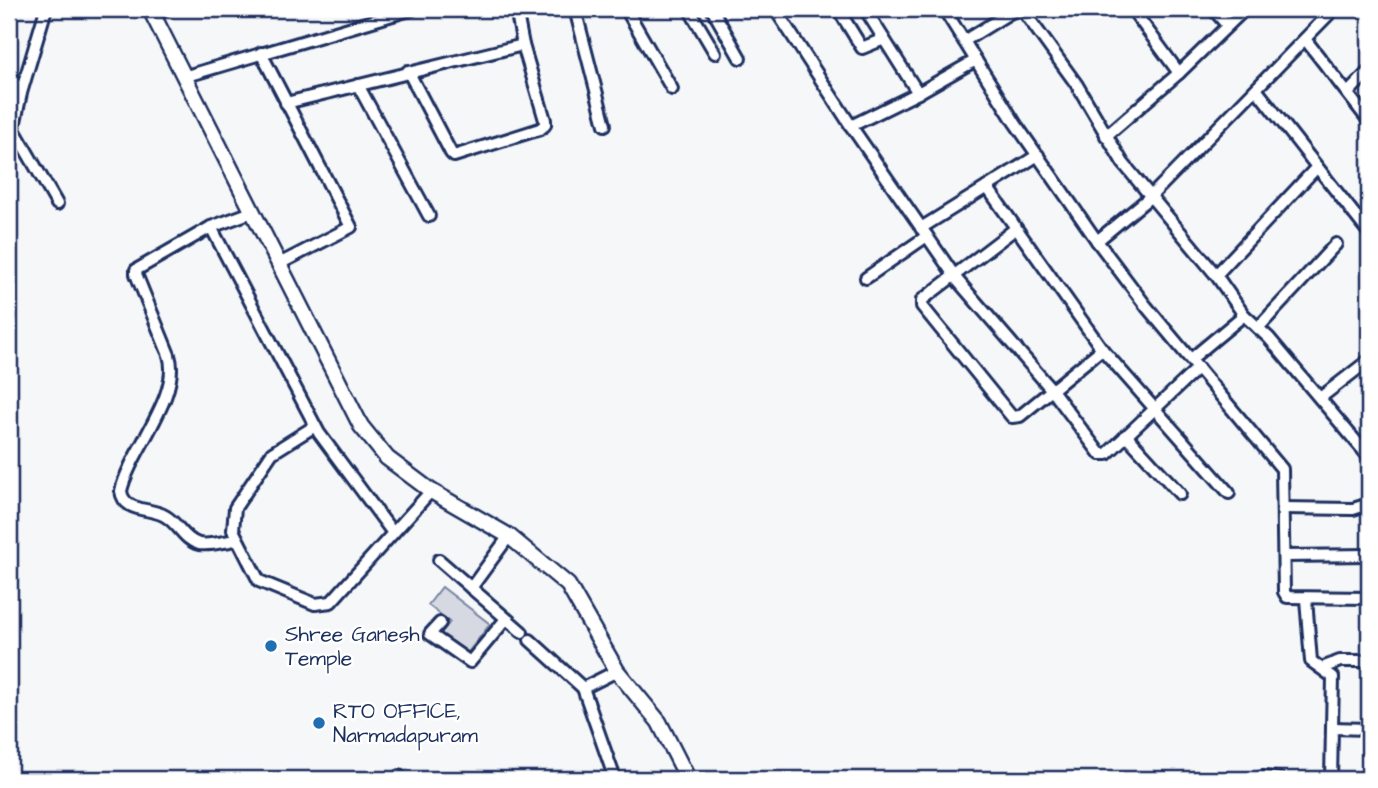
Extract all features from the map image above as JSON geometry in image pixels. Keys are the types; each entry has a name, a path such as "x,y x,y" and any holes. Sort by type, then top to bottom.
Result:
{"main road":[{"path":"151,11 361,426 387,458 432,491 509,536 568,585 617,671 659,722 688,779"}],"street":[{"path":"46,9 15,122 10,127 57,204"},
{"path":"151,11 167,9"},
{"path":"183,77 413,9"},
{"path":"408,71 454,156 540,129 545,125 516,9"},
{"path":"575,9 606,125"},
{"path":"626,9 672,89"},
{"path":"689,9 715,53"},
{"path":"712,9 740,58"},
{"path":"775,9 851,126 954,275 1052,390 1100,454 1107,454 1244,315"},
{"path":"838,9 862,48 884,39"},
{"path":"865,9 918,93"},
{"path":"944,9 1097,241 1282,469 1284,592 1287,597 1369,598"},
{"path":"964,41 1016,9"},
{"path":"1022,9 1077,85 1123,163 1216,275 1244,315 1368,451"},
{"path":"1132,9 1179,73"},
{"path":"1213,9 1227,25"},
{"path":"1106,136 1179,73 1245,9"},
{"path":"1097,241 1150,197 1334,9"},
{"path":"1305,39 1369,121"},
{"path":"285,103 523,44"},
{"path":"261,53 351,227 279,264"},
{"path":"851,126 918,93 976,60"},
{"path":"1348,93 1369,71"},
{"path":"9,75 21,93"},
{"path":"358,85 429,216"},
{"path":"1256,89 1369,233"},
{"path":"866,278 924,232 1038,155"},
{"path":"1216,275 1317,167"},
{"path":"987,187 1102,349 1229,493"},
{"path":"237,540 196,543 167,516 130,506 121,491 165,395 172,369 136,270 211,227 252,212"},
{"path":"211,227 314,425 393,533"},
{"path":"1015,229 922,300 922,306 1012,417 1020,416 1102,349"},
{"path":"1258,328 1336,244"},
{"path":"1320,398 1369,360"},
{"path":"314,425 272,453 235,508 233,530 259,581 315,604 331,602 432,491"},
{"path":"1126,435 1180,494"},
{"path":"1283,508 1353,509 1369,503"},
{"path":"471,588 509,536"},
{"path":"1283,556 1369,555"},
{"path":"439,560 583,688 615,779"},
{"path":"1306,598 1311,661 1333,677 1331,779"},
{"path":"440,623 430,634 470,662 506,619"},
{"path":"1322,668 1340,661 1369,661"},
{"path":"583,688 617,671"},
{"path":"1332,728 1369,729"},
{"path":"1258,779 1263,776 1280,779"}],"shaded area":[{"path":"442,587 490,624 465,656 439,636 450,622 428,605"}],"place":[{"name":"Shree Ganesh Temple","path":"271,646"},
{"name":"RTO OFFICE, Narmadapuram","path":"319,723"}]}
